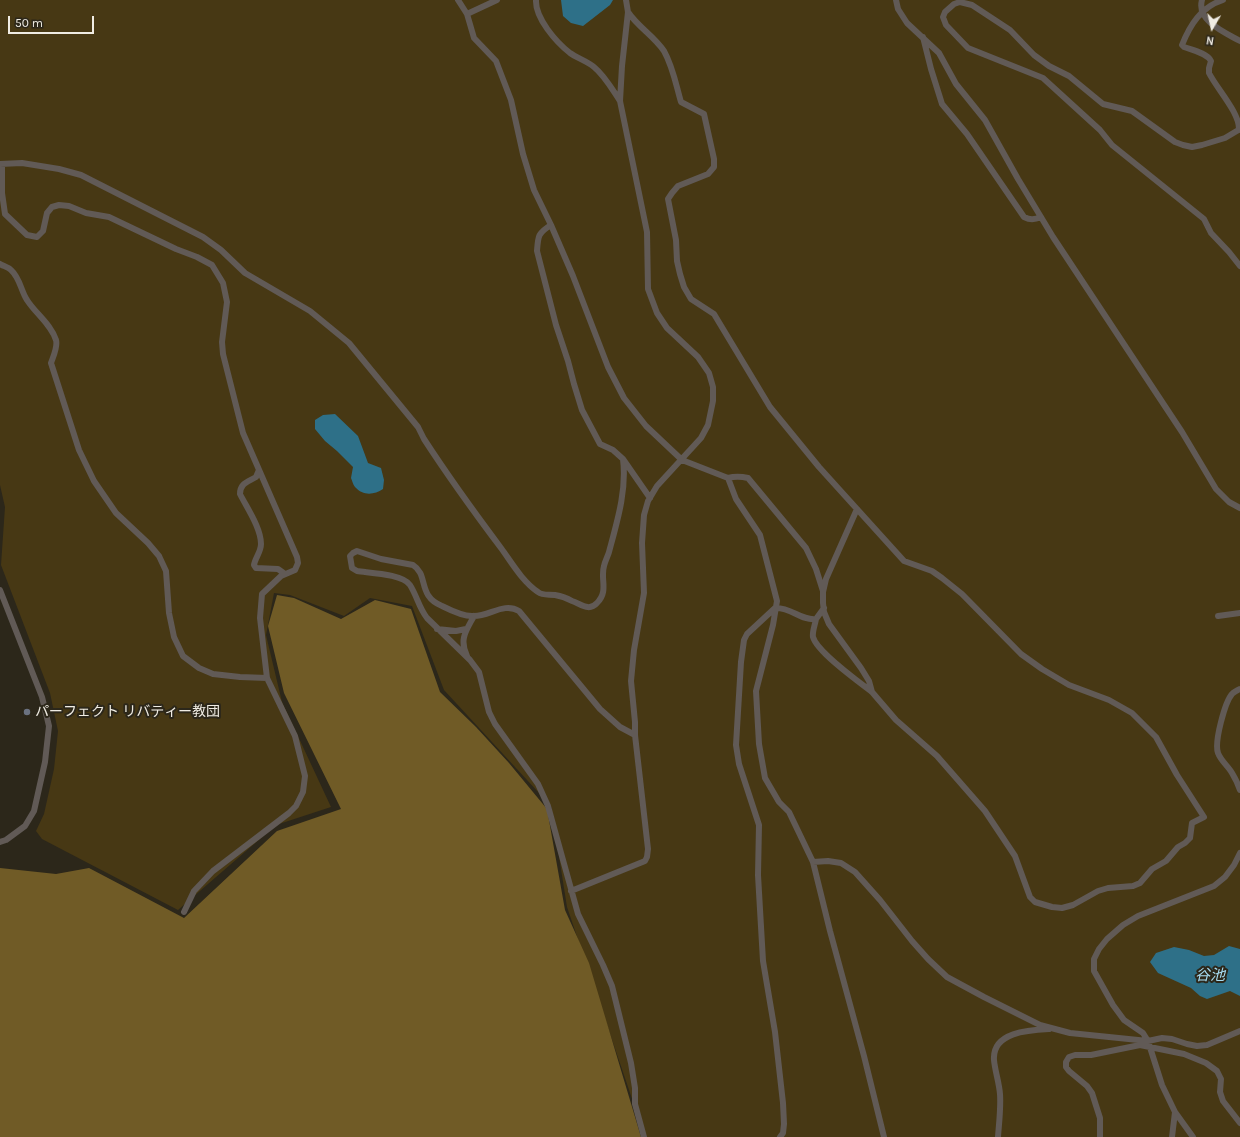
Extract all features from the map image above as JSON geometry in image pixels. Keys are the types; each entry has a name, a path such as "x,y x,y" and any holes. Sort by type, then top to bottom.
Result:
{"lane":[{"path":"458,0 467,14 474,38 496,61 511,100 523,154 534,190 573,276 608,367 624,398 646,426 682,460 728,478 733,476 748,478 806,548 812,559 823,592 824,608 829,624 861,668 872,692"},
{"path":"467,14 497,0"},
{"path":"536,0 540,18 552,34 570,53 593,66 606,80 620,101"},
{"path":"571,891 645,861 647,857 645,819 635,735 631,681 634,650 644,593 642,543 644,515 650,498 657,486 701,438 708,425 713,401 713,387 709,373 698,357 667,328 657,313 648,289 647,232 620,101 628,12 626,0"},
{"path":"896,0 898,9 907,23 939,53 956,84 985,120 1041,217 1182,432 1216,489 1229,502 1240,508"},
{"path":"1202,0 1202,13 1214,27 1240,41"},
{"path":"1223,0 1213,3 1195,19 1182,45 1210,58 1209,73 1234,113 1239,125 1239,130 1225,138 1192,147 1175,142 1132,111 1103,104 1069,76 1049,66 1010,30 972,5 960,2 954,4 945,12 943,17 946,25 968,48 1043,78 1100,130 1112,145 1204,219 1211,233 1240,266"},
{"path":"628,12 634,21 664,52 673,71 681,102 704,114 714,159 714,167 708,174 678,186 668,199 676,240 677,261 684,287 691,298 714,314 770,407 857,509 904,561 932,571 957,590 1020,654 1042,669 1069,685 1109,700 1132,713 1156,737 1177,776 1204,817 1192,823 1190,838 1178,847 1166,861 1152,869 1140,883 1133,886 1108,888 1098,891 1073,905 1062,908 1035,902 1030,897 1025,886 1015,856 985,811 937,756 896,720 872,692 817,646 813,637 816,619 824,608"},
{"path":"922,38 942,104 967,134 1024,217 1030,220 1041,217"},
{"path":"184,912 194,891 213,871 238,854 289,813 296,806 303,792 305,776 295,736 268,678 260,618 262,594 281,576 295,570 298,563 297,557 243,433 223,354 222,342 227,302 223,283 212,265 109,218 86,213 69,206 59,205 52,207 47,213 43,231 37,237 27,235 6,214 2,193 1,164 22,163 59,169 80,175 203,238 221,250 245,273 310,311 349,343 418,427 424,439 466,502 526,582 539,593 556,595 585,607 591,607 597,603 602,594 604,584 603,566 609,554 622,495 624,468 623,459"},
{"path":"551,225 542,231 538,240 537,251 556,325 582,410 600,444 613,450 623,459 650,498"},
{"path":"0,264 11,270 19,282 26,299 47,324 56,340 55,352 51,363 79,450 94,481 116,513 148,543 159,556 166,571 169,613 174,638 183,656 199,668 213,674 268,678"},
{"path":"258,470 256,477 242,485 240,490 240,494 260,535 260,551 255,559 254,565 256,568 278,570 285,574"},
{"path":"728,478 736,499 760,535 777,601 773,625 756,691 759,744 765,778 779,802 789,812 813,862 884,1137"},
{"path":"823,592 826,579 857,509"},
{"path":"635,735 620,727 600,709 519,611 513,608 505,608 474,616 440,606 429,599 421,572 414,565 381,559 357,551 352,553 350,556 352,568 357,571 399,578 410,584 421,610 437,629 469,659 479,672 489,712 494,724 538,784 548,806 578,914 612,986 631,1063 636,1104 644,1137"},
{"path":"0,590 42,697 49,726 45,762 34,811 25,826 6,840 0,842"},
{"path":"780,1137 783,1133 784,1124 783,1103 775,1032 763,961 758,875 759,824 738,764 736,745 741,662 744,640 747,634 775,608 786,609 810,620 816,619"},
{"path":"1218,616 1240,613"},
{"path":"469,659 465,651 464,632 474,616"},
{"path":"437,629 456,631 466,629"},
{"path":"1240,689 1232,694 1228,702 1220,726 1217,743 1218,753 1223,762 1232,772 1240,790"},
{"path":"1193,1137 1175,1112 1162,1085 1149,1044 1143,1033 1124,1020 1113,1005 1094,971 1094,959 1099,949 1107,939 1123,925 1138,916 1214,886 1225,877 1234,865 1240,853"},
{"path":"813,862 828,861 841,863 855,872 880,900 912,941 947,977 1017,1015 1051,1029 1149,1044 1184,1054 1206,1063 1217,1071 1221,1079 1220,1092 1222,1101 1240,1123"},
{"path":"998,1137 1000,1095 994,1060 994,1051 1002,1041 1010,1036 1024,1031 1051,1029"},
{"path":"1100,1137 1100,1118 1092,1093 1087,1086 1066,1067 1066,1062 1069,1058 1075,1055 1092,1055 1149,1044 1162,1038 1197,1046 1207,1045 1240,1031"},
{"path":"1172,1137 1175,1112"}],"shaded area":[{"path":"0,0 1240,0 1240,1137 645,1137 567,907 551,806 444,690 412,606 370,598 344,616 290,595 274,593 266,635 282,702 331,807 276,825 178,910 42,839 36,831 44,814 54,769 58,731 50,693 1,565 5,507 0,485"},
{"path":"277,595 294,598 341,619 375,600 411,609 440,692 476,727 509,763 547,809 565,910 589,963 641,1137 0,1137 0,868 56,874 89,868 184,918 277,831 341,809 284,693 268,626"}],"water":[{"path":"561,0 613,0 610,5 583,26 571,23 563,16"},
{"path":"335,414 358,436 368,463 381,468 384,480 383,489 369,494 358,490 354,486 351,478 353,467 325,441 315,429 315,420 323,415"},
{"name":"谷池","path":"1229,946 1240,949 1240,996 1230,991 1207,999 1200,996 1191,988 1158,973 1150,962 1156,953 1174,947 1189,950 1204,956 1214,955"}],"place":[{"name":"パーフェクト リバティー教団","path":"27,712"}]}
